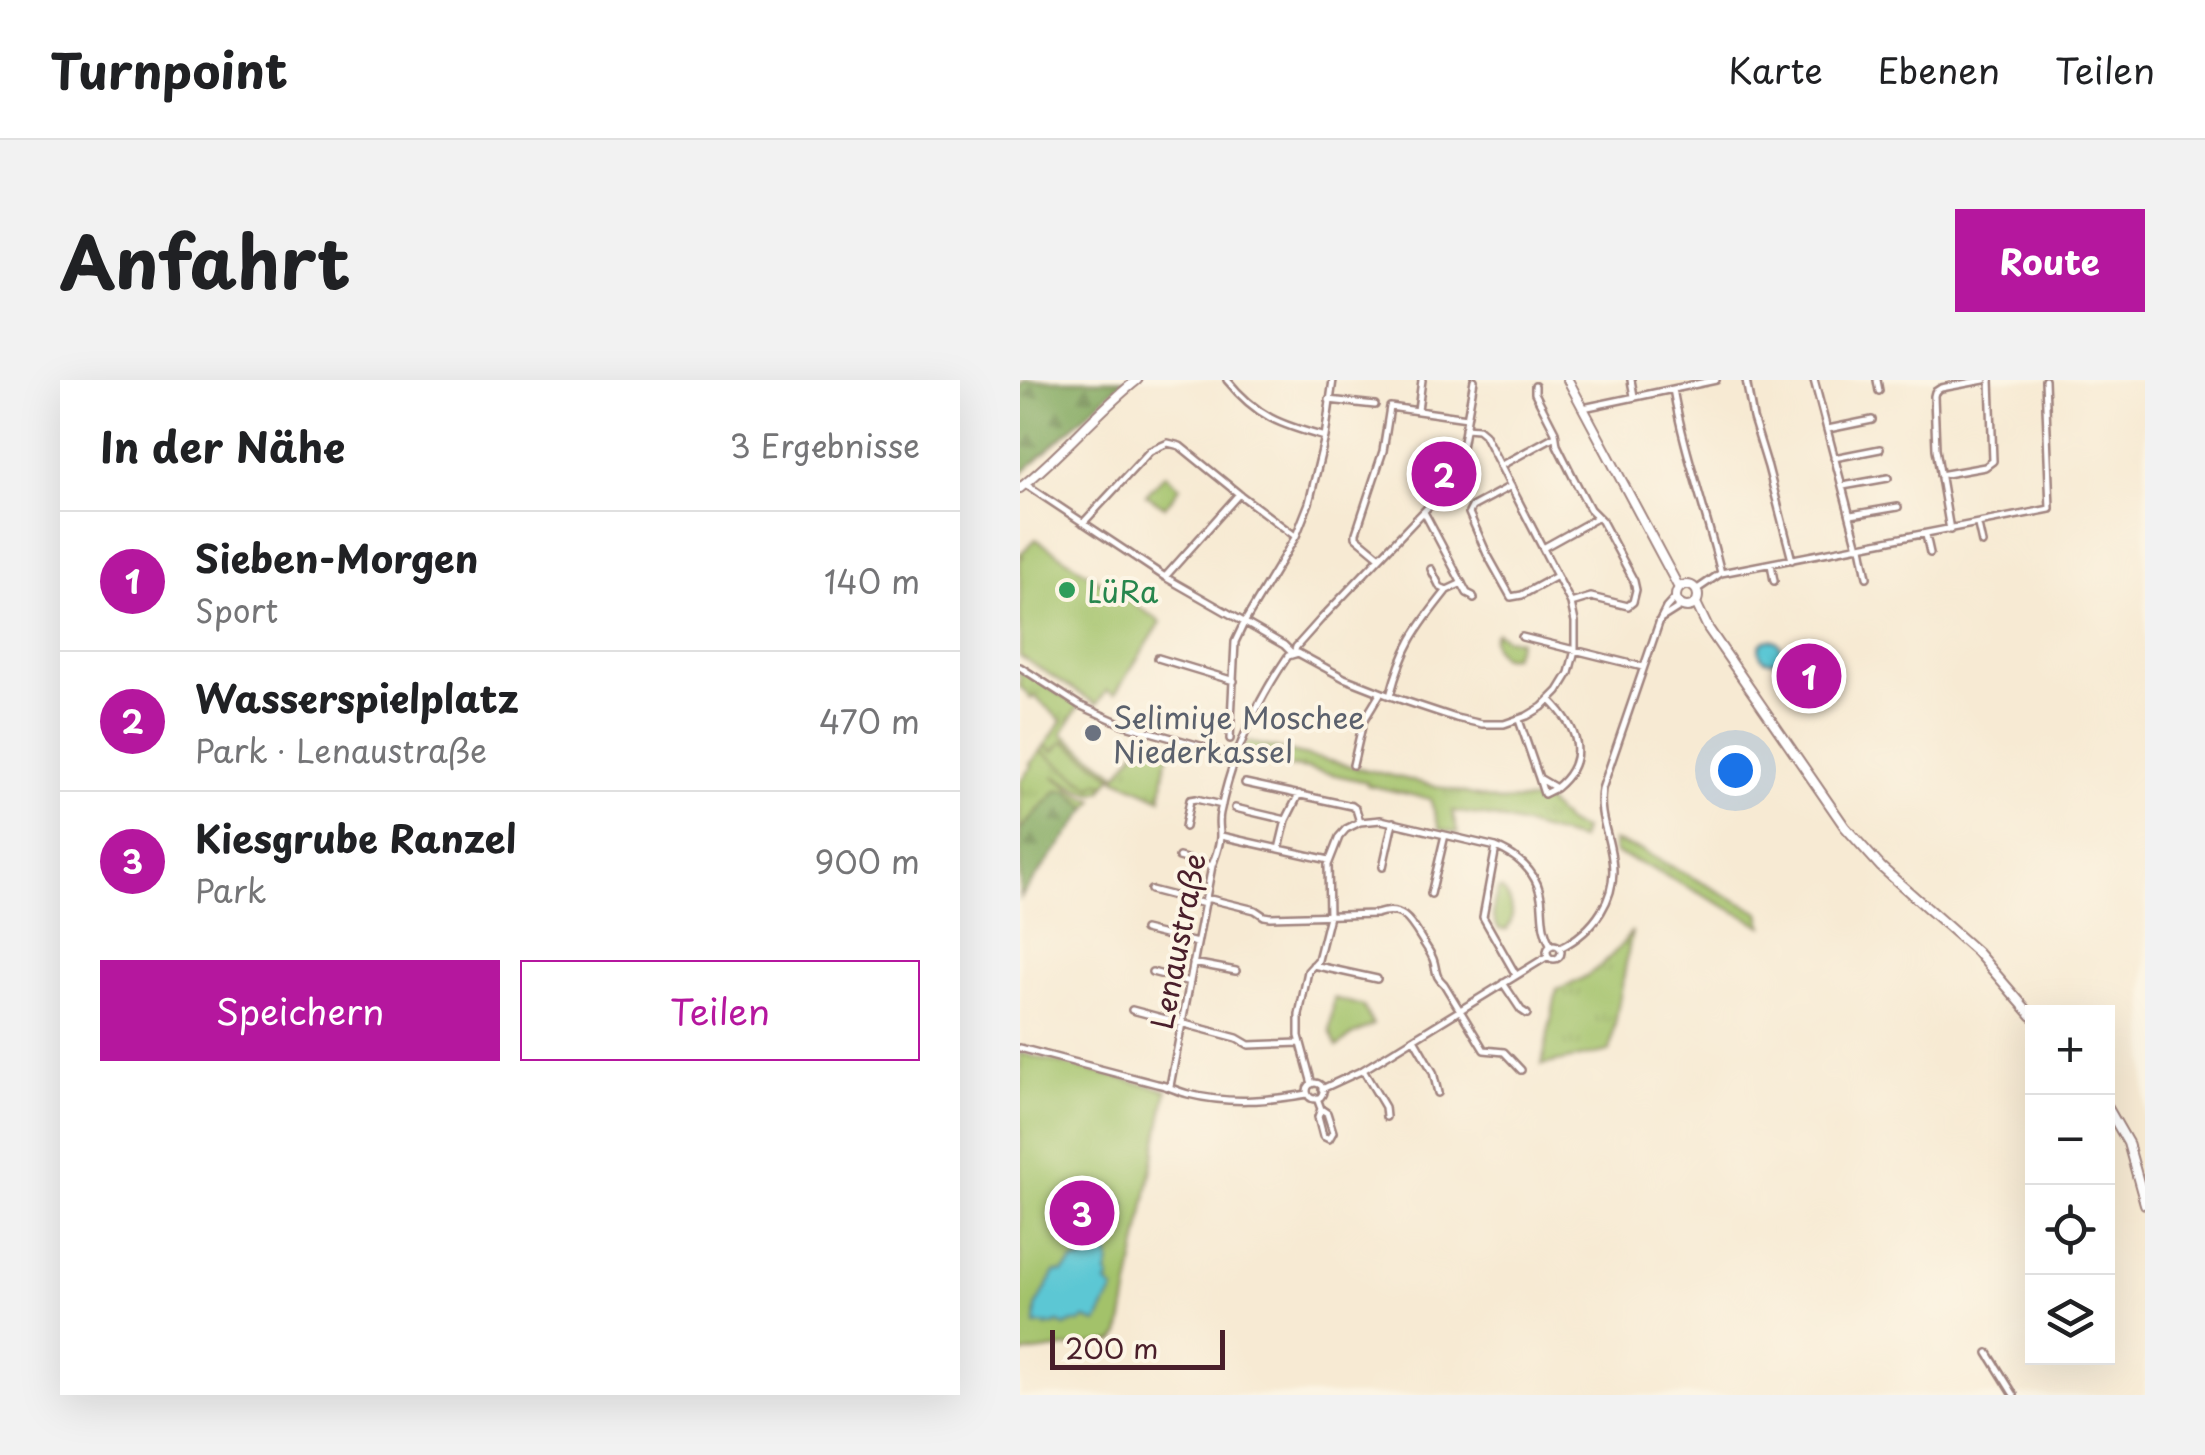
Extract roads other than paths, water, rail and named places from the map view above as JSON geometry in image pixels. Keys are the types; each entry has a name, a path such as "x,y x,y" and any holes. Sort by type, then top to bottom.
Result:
{"street":[{"path":"1137,380 1023,486 1165,578 1292,653 1381,693 1482,724 1498,724 1519,720 1550,700 1569,673 1575,650 1575,622 1571,604 1544,548 1484,434 1465,428"},
{"path":"1227,380 1277,423 1325,437"},
{"path":"1230,739 1236,642 1296,536 1309,503 1325,437 1333,380"},
{"path":"1418,410 1422,380"},
{"name":"Lenaustraße","path":"1170,1086 1220,836 1218,824 1236,756 1262,698 1292,653 1447,486 1456,471 1474,380"},
{"path":"1568,380 1684,600 1708,628 1845,827 1881,866 1977,952 2025,1008"},
{"path":"1632,380 1634,396"},
{"path":"1584,408 1712,380"},
{"path":"1746,380 1792,560"},
{"path":"1814,380 1867,577"},
{"path":"1877,380 1879,391"},
{"path":"1940,475 1985,467 1992,461 1987,380 1935,392 1935,436 1940,475 1950,530"},
{"path":"1696,590 1721,572 2050,510 2045,380"},
{"path":"1535,386 1557,445 1634,581 1635,598 1628,606 1591,597 1571,604"},
{"path":"1673,389 1694,482 1721,572"},
{"path":"1330,400 1375,405"},
{"path":"1380,557 1356,533 1383,452 1390,407 1467,418"},
{"path":"1828,428 1872,420"},
{"path":"1500,466 1555,436"},
{"path":"1083,523 1150,451 1168,442 1180,446 1296,536"},
{"path":"1834,458 1880,449"},
{"path":"1843,486 1888,478"},
{"path":"1511,486 1472,507 1469,513 1487,554 1511,597 1557,576"},
{"path":"1165,578 1239,494"},
{"path":"1851,516 1898,507"},
{"path":"1424,512 1474,599"},
{"path":"1544,548 1598,517"},
{"path":"1978,525 1982,544"},
{"path":"1926,535 1930,553"},
{"path":"1771,564 1774,581"},
{"path":"1431,570 1440,588 1447,590"},
{"path":"1390,696 1399,664 1422,620 1447,590 1462,582"},
{"path":"1560,948 1589,928 1608,897 1612,858 1601,816 1602,789 1660,620 1666,608 1698,596 1696,590 1688,585 1684,600"},
{"path":"1522,637 1643,667"},
{"path":"1158,658 1234,681"},
{"path":"1020,667 1079,704 1122,724 1236,756"},
{"path":"1352,765 1364,722 1381,693"},
{"path":"1519,720 1544,794 1556,788 1570,772 1576,743 1568,720 1550,700"},
{"path":"1539,778 1556,788"},
{"path":"1246,782 1352,806 1360,822"},
{"path":"1278,849 1299,794"},
{"name":"Lenaustraße","path":"1185,827 1190,800 1222,805"},
{"path":"1235,808 1286,820"},
{"path":"1312,1084 1300,1043 1299,1009 1308,971 1319,956 1329,916 1328,860 1346,829 1370,820 1393,822 1496,846 1520,860 1532,873 1551,946"},
{"path":"1383,867 1393,822"},
{"path":"1431,894 1446,835"},
{"path":"1220,836 1328,860"},
{"path":"1496,846 1483,917 1516,975"},
{"path":"1179,857 1212,866"},
{"path":"1151,890 1255,910 1264,916 1376,914 1386,910 1404,915 1434,959 1436,976 1484,1050 1504,1052 1521,1070"},
{"path":"1144,930 1197,943"},
{"path":"1551,946 1560,948 1562,954 1558,959 1548,956 1551,946"},
{"path":"1322,1089 1363,1070 1548,956"},
{"path":"1194,963 1236,971"},
{"path":"1313,965 1377,979"},
{"path":"1152,972 1190,982"},
{"path":"1503,984 1527,1014"},
{"path":"1132,1010 1237,1038 1250,1046 1300,1043"},
{"path":"1414,1039 1431,1068 1438,1093"},
{"path":"1020,1048 1170,1086 1186,1094 1237,1100 1307,1094"},
{"path":"1363,1070 1386,1116"},
{"path":"1312,1084 1322,1089 1317,1098 1307,1094 1312,1084"},
{"path":"1317,1098 1318,1117 1324,1136 1329,1139 1333,1132 1327,1114 1320,1109"},
{"path":"2115,1120 2139,1162 2145,1204"},
{"path":"1988,1353 2014,1395"}],"water":[{"path":"1770,639 1778,642 1778,658 1770,661 1762,658 1759,650 1762,642"},
{"path":"1110,1201 1125,1205 1118,1231 1106,1244 1110,1261 1107,1283 1114,1290 1097,1323 1085,1319 1064,1326 1035,1325 1036,1307 1055,1272 1063,1272 1074,1261 1095,1251 1104,1227 1103,1210"}],"place":[{"name":"Wasserspielplatz","path":"1444,474"},
{"name":"LüRa","path":"1067,590"},
{"name":"Sieben-Morgen","path":"1809,676"},
{"name":"Selimiye Moschee Niederkassel","path":"1093,733"},
{"name":"Kiesgrube Ranzel","path":"1082,1213"}]}
